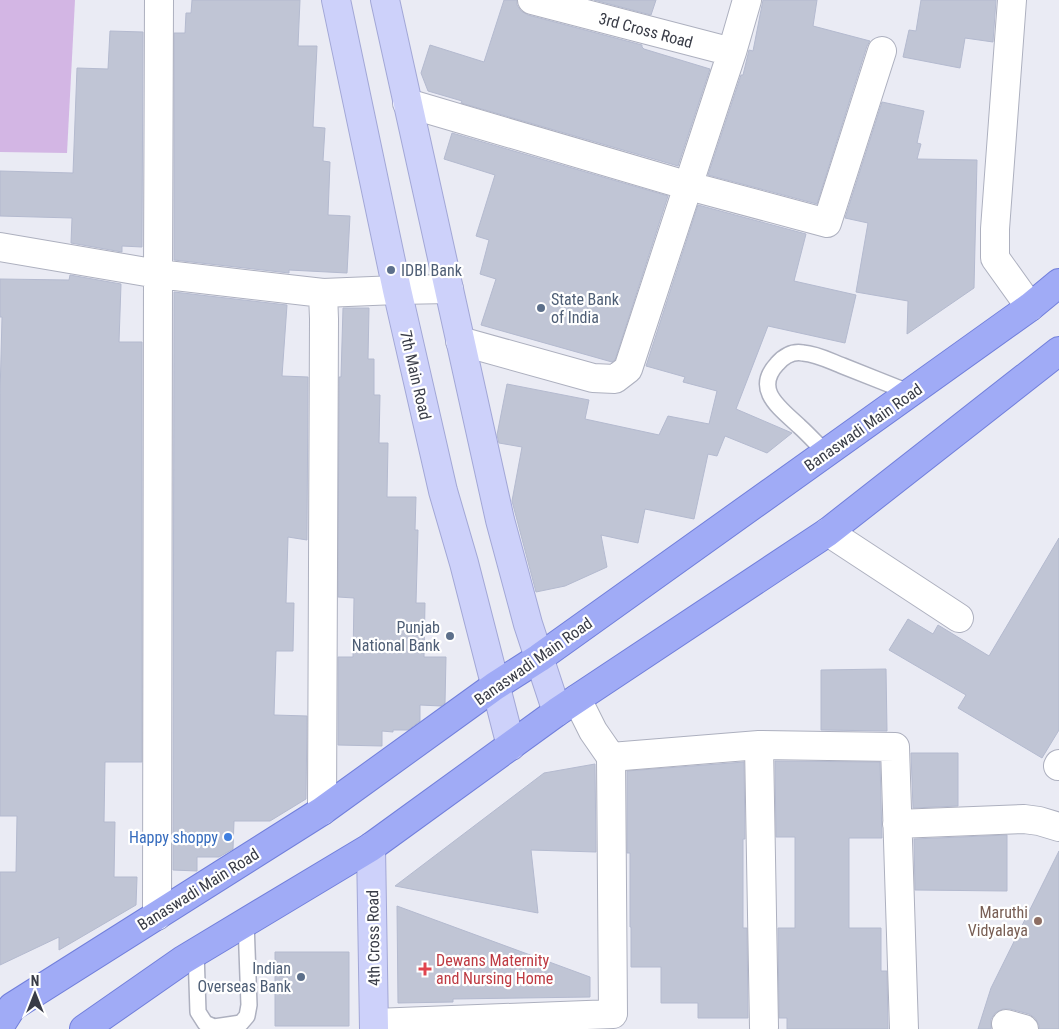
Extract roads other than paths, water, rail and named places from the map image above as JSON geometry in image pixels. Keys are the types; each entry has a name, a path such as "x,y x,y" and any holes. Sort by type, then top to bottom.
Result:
{"main road":[{"name":"7th Main Road","path":"336,0 397,290 443,491 464,563 511,746"},
{"path":"385,0 500,520 538,658 567,706"},
{"name":"Banaswadi Main Road","path":"0,1026 12,1007 322,811 495,686 538,658 1030,308 1059,283"},
{"path":"84,1029 196,952 371,847 567,706 828,532 1059,351"},
{"name":"4th Cross Road","path":"371,847 374,1026"}],"street":[{"path":"157,916 159,0"},
{"name":"3rd Cross Road","path":"532,0 732,52"},
{"path":"460,341 593,378 615,379 628,369 732,52 746,0"},
{"path":"1012,0 995,229 995,258 1030,308"},
{"path":"407,103 689,186 827,223 882,51"},
{"path":"0,247 158,274 323,293 449,289"},
{"path":"322,811 323,293"},
{"path":"828,532 959,618"},
{"path":"374,1026 613,1014 611,757 593,731 567,706"},
{"path":"611,757 759,745 896,747 904,1029"},
{"path":"759,745 764,1027"},
{"path":"898,824 1024,819 1059,827"}],"lane":[{"path":"826,453 770,397 767,385 769,376 782,358 791,353 803,352 910,393"},
{"path":"196,952 198,1012 205,1023 214,1027 241,1023 247,1016 249,1005 246,922"}],"place":[{"name":"IDBI Bank","path":"391,270"},
{"name":"State Bank of India","path":"541,308"},
{"name":"Punjab National Bank","path":"450,636"},
{"name":"Happy shoppy","path":"228,837"},
{"name":"Maruthi Vidyalaya","path":"1038,921"},
{"name":"Dewans Maternity and Nursing Home","path":"425,969"},
{"name":"Indian Overseas Bank","path":"301,977"}]}
